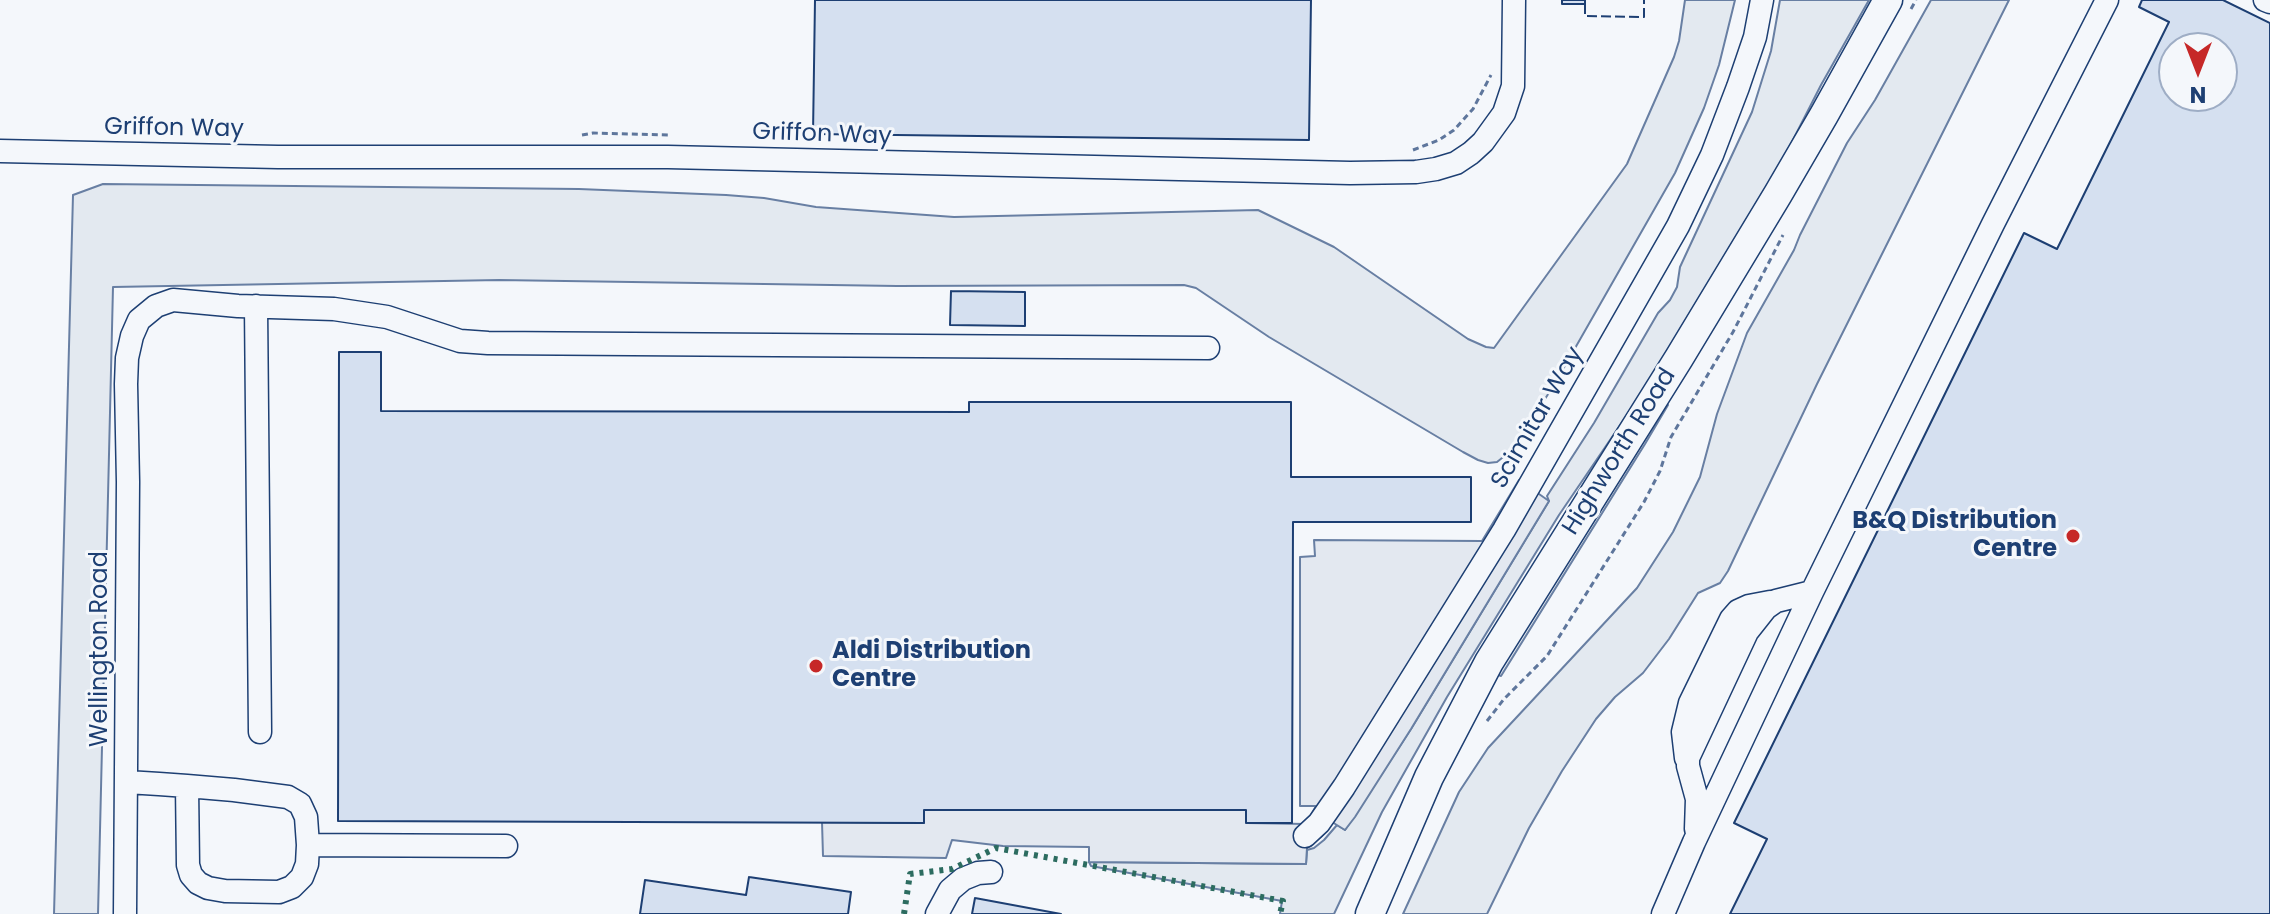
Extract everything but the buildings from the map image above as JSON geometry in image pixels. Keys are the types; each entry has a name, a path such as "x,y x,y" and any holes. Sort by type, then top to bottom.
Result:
{"main road":[{"name":"Highworth Road","path":"1370,914 1429,777 1489,662 1679,358 1831,103 1897,8"}],"street":[{"name":"Griffon Way","path":"0,151 278,157 668,157 1416,172 1456,163 1471,153 1504,113 1513,86 1514,0"},
{"name":"Scimitar Way","path":"1305,836 1319,823 1344,787 1504,530 1678,226 1727,116 1755,37 1762,0"},
{"path":"1663,914 1812,592 2102,10"},
{"name":"Wellington Road","path":"125,914 127,358 139,320 156,306 173,300 256,306"},
{"path":"260,732 256,306 334,309 387,317 440,336 488,343 1208,348"},
{"path":"1694,842 1697,799 1688,758 1747,632 1766,608 1776,601 1812,592"},
{"path":"127,782 187,786 288,797 300,804 306,817 307,864 302,877 292,887 279,892 225,891 198,883 188,865 187,786"},
{"path":"308,845 506,846"},
{"path":"937,914 950,890 963,879 991,872"}],"path":[{"path":"1897,8 1916,0"},
{"path":"1412,150 1439,140 1464,120 1484,91 1493,70"},
{"path":"593,133 683,136"},
{"path":"1486,722 1547,656 1644,502 1660,471 1671,437 1733,332 1789,223"}],"shaded area":[{"path":"1685,0 1735,0 1719,65 1704,108 1675,173 1554,385 1512,450 1497,462 1488,463 1463,452 1269,337 1196,288 1184,285 897,286 499,280 113,287 98,914 54,914 73,195 103,184 579,189 726,195 816,207 954,217 1258,210 1334,247 1468,339 1494,348 1627,164 1674,57"},
{"path":"1780,0 1869,0 1771,183 1642,393 1559,515 1447,697 1382,812 1334,914 1280,914 1282,901 1091,866 1089,862 1306,864 1307,850 1324,840 1337,825 1345,830 1411,729 1549,501 1547,496 1658,313 1677,287 1680,267 1752,112 1771,51"},
{"path":"1931,0 2009,0 1817,384 1728,571 1720,583 1698,593 1643,673 1615,697 1596,719 1529,828 1487,914 1403,914 1459,792 1488,748 1637,588 1673,532 1700,477 1717,414 1747,333 1794,250 1847,143"},
{"path":"1663,403 1668,405 1645,444 1501,676 1496,674"},
{"path":"1519,480 1549,501 1355,817 1345,830 1332,822 1322,836 1307,848 1306,864 1089,862 1089,847 1003,846 952,840 946,858 823,856 822,822 924,823 924,810 1246,810 1247,823 1306,824 1316,806 1300,806 1300,557 1315,556 1314,540 1482,541"}],"hedge":[{"path":"904,914 910,874 952,869 996,848 1283,901 1280,914"}],"fence":[{"path":"1585,4 1585,16 1644,17 1644,0"}],"place":[{"name":"B&Q Distribution Centre","path":"2073,536"},
{"name":"Aldi Distribution Centre","path":"816,666"}]}
